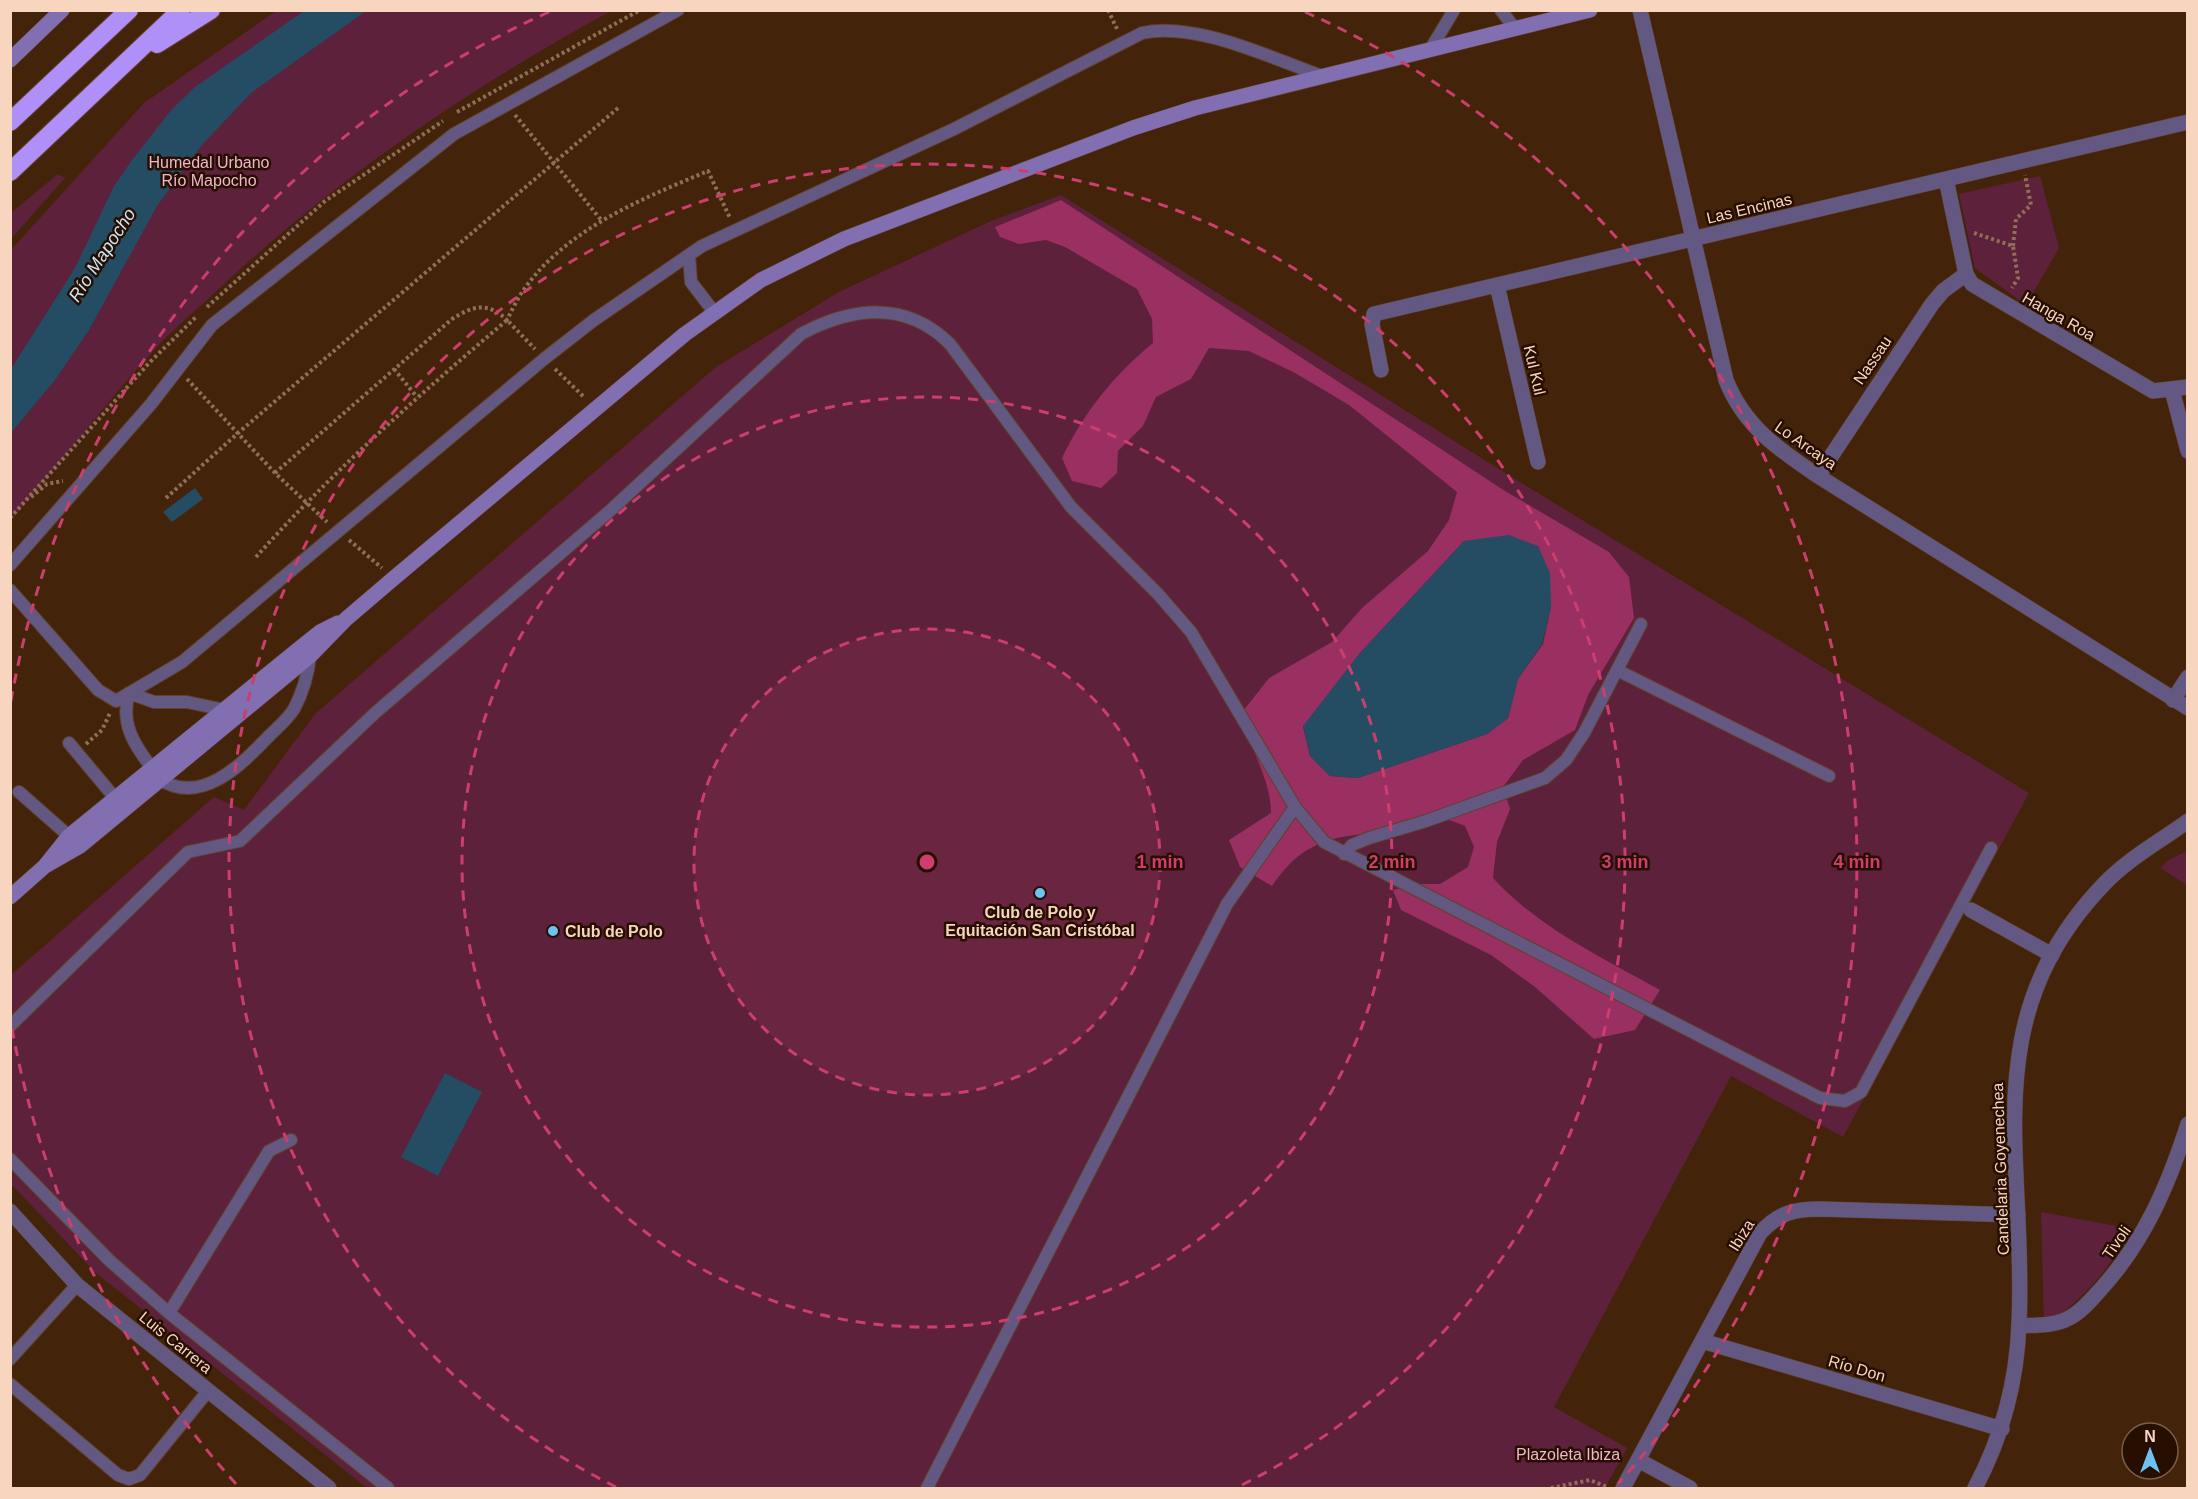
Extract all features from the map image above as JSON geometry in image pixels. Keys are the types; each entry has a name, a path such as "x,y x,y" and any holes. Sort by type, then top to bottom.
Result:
{"highway":[{"path":"10,122 129,10"},
{"path":"10,172 181,10"},
{"path":"127,62 211,10"}],"main road":[{"path":"10,60 62,10"},
{"path":"10,897 45,866 69,836 115,798 155,774 310,656 346,619 394,578 714,312 788,265 855,235 1133,128 1195,108 1590,10"},
{"path":"45,866 80,846 225,710 320,632 346,619"}],"street":[{"name":"Lo Arcaya","path":"1640,10 1722,364 1732,394 1751,424 1763,437 1818,476 2179,703 2187,717"},
{"name":"Las Encinas","path":"1381,370 1371,324 1374,314 2187,122"},
{"path":"1946,179 1966,274"},
{"name":"Hanga Roa","path":"1966,274 1972,284 2002,304 2153,391 2172,390"},
{"name":"Nassau","path":"1818,476 1932,304 1943,291 1966,274"},
{"name":"Kul Kul","path":"1497,285 1538,462"},
{"path":"2187,387 2172,390 2187,451"},
{"path":"2179,703 2187,676"},
{"name":"Candelaria Goyenechea","path":"1975,1488 2002,1429 2016,1361 2019,1326 2018,1215 2013,1108 2017,1055 2030,1004 2052,955 2085,905 2127,863 2184,825"},
{"path":"1966,907 2052,955"},
{"name":"Tivoli","path":"2019,1326 2053,1324 2070,1318 2090,1301 2118,1271 2149,1225 2187,1124"},
{"name":"Ibiza","path":"1623,1488 1760,1233 1781,1214 1795,1209 1820,1209 2018,1215"},
{"name":"Luis Carrera","path":"10,1211 77,1285 329,1488"},
{"name":"Río Don","path":"1702,1341 2002,1429"},
{"path":"1638,1460 1690,1488"}],"lane":[{"path":"10,565 179,370 212,325 430,150 506,103 678,10"},
{"path":"1431,50 1454,10"},
{"path":"1501,10 1515,29"},
{"path":"10,590 98,690 116,700 182,662 544,359 689,255 735,231 954,129 1142,33 1161,28 1188,31 1322,76"},
{"path":"689,255 691,282 714,312"},
{"path":"10,1026 188,852 240,841 375,713 612,509 801,334 820,324 856,313 885,311 937,331 950,344 1071,507 1158,594 1191,632 1295,807 1324,842 1820,1098 1845,1101 1861,1092 1966,907 1991,848"},
{"path":"1344,854 1352,845 1369,838 1426,821 1545,778 1566,760 1641,624"},
{"path":"129,693 126,712 132,743 155,774 170,786 194,788 223,777 250,756 293,711 304,687 310,656"},
{"path":"1617,670 1829,776"},
{"path":"129,693 154,702 187,702 225,710"},
{"path":"73,748 115,798"},
{"path":"19,792 69,836"},
{"path":"927,1488 1227,904 1295,807"},
{"path":"169,1313 268,1151 291,1140"},
{"path":"10,1159 109,1260 169,1313 388,1488"},
{"path":"10,1359 77,1285"},
{"path":"10,1383 118,1475 129,1479 140,1475 208,1391"}],"path":[{"path":"1108,10 1123,42"},
{"path":"506,103 552,163 602,221"},
{"path":"166,498 238,433 618,108"},
{"path":"2002,304 2018,278 2013,246 2016,219 2031,205 2022,161"},
{"path":"255,557 304,502 417,397 507,320 528,284 561,250 602,221 639,200 708,171 735,231"},
{"path":"1956,226 2013,246"},
{"path":"275,473 452,319 467,309 481,307 496,310 507,320"},
{"path":"394,369 417,397"},
{"path":"179,370 304,502 394,578"},
{"path":"19,507 48,483 76,479 91,472"},
{"path":"73,748 102,730 116,700"},
{"path":"1551,1488 1590,1480 1609,1488"}],"green space":[{"name":"Humedal Urbano Río Mapocho","path":"276,11 611,11 557,41 451,107 349,179 300,217 154,350 11,519 11,250 144,103"},
{"path":"58,174 65,178 11,239 11,213"},
{"path":"2040,176 2059,248 2026,305 1975,268 1959,194"},
{"name":"Club de Polo y Equitación San Cristóbal","path":"1061,195 1515,479 2029,793 1843,1137 1731,1076 1554,1407 1627,1448 1605,1488 367,1488 96,1273 11,1184 11,975 214,797 244,810 315,714 716,367 839,292 991,221"},
{"path":"2187,851 2187,885 2160,868 2170,859"},
{"path":"2041,1212 2132,1229 2094,1283 2072,1305 2044,1325"}],"shaded area":[{"path":"1061,200 1505,491 1609,552 1629,577 1634,618 1588,695 1575,730 1523,760 1503,787 1510,809 1497,842 1493,878 1511,896 1550,927 1660,990 1635,1030 1594,1039 1535,987 1491,955 1401,910 1393,890 1415,884 1440,884 1468,867 1474,847 1465,826 1438,818 1418,817 1373,832 1337,838 1300,855 1292,861 1272,886 1240,867 1229,840 1271,813 1268,788 1240,715 1269,678 1332,642 1362,608 1428,551 1449,520 1457,492 1349,405 1295,373 1249,351 1209,348 1191,379 1156,397 1143,426 1118,451 1117,473 1101,488 1072,481 1062,458 1080,425 1101,395 1125,368 1153,343 1152,319 1137,289 1065,247 1046,240 1019,244 1000,237 995,227","holes":["1464,541 1551,607 1543,644 1518,679 1508,718 1487,734 1358,778 1330,776 1310,756 1303,727 1360,653"]}],"water":[{"name":"Río Mapocho","path":"304,11 366,11 251,93 201,146 157,206 89,330 55,380 11,433 11,369 75,268 114,186 132,160 172,109 195,87"},
{"path":"195,488 203,499 172,522 163,512"},
{"path":"1509,535 1538,546 1550,573 1551,607 1542,644 1518,679 1508,718 1487,734 1358,778 1330,776 1310,756 1303,726 1360,653 1464,541"},
{"path":"445,1073 482,1092 438,1176 401,1157"}],"place":[{"name":"Club de Polo y Equitación San Cristóbal","path":"1040,893"},
{"name":"Club de Polo","path":"553,931"}],"park label":[{"name":"Plazoleta Ibiza","path":"1568,1454"}]}
